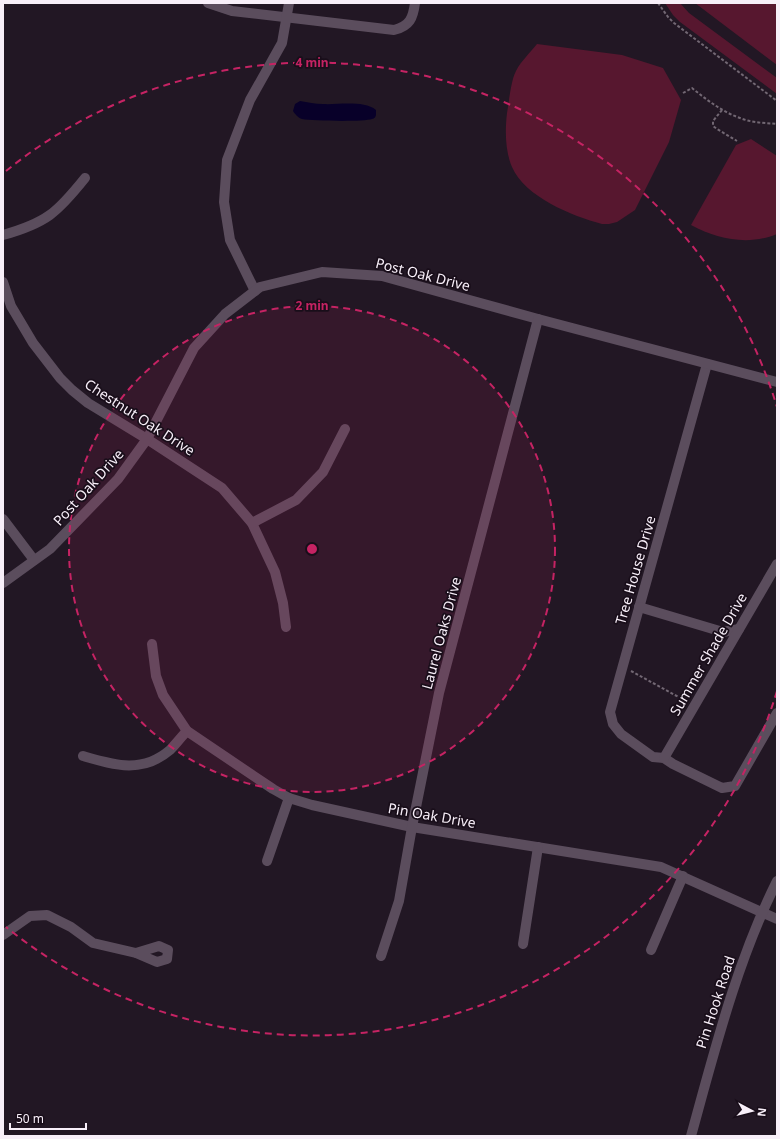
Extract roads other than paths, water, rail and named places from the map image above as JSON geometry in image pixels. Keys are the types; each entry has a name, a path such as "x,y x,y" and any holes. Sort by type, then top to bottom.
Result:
{"street":[{"path":"208,3 232,11 394,30 402,28 408,24 413,13 415,3"},
{"path":"255,291 230,240 224,202 227,160 250,100 282,43 288,3"},
{"path":"3,235 40,223 67,200 85,178"},
{"name":"Post Oak Drive","path":"3,583 50,549 118,479 147,439 194,348 225,314 260,287 322,272 382,276 777,382"},
{"name":"Chestnut Oak Drive","path":"3,282 11,306 33,343 60,378 72,390 88,403 147,439 222,488 252,523 275,572 283,604 286,627"},
{"name":"Laurel Oaks Drive","path":"381,956 399,901 412,827 439,693 538,319"},
{"name":"Tree House Drive","path":"707,364 610,712 613,724 621,734 653,757 664,758 672,764 722,788 735,786 777,713"},
{"path":"252,523 296,500 323,472 345,429"},
{"path":"3,519 34,560"},
{"name":"Summer Shade Drive","path":"664,758 777,564"},
{"path":"639,607 723,632 739,629"},
{"name":"Pin Oak Drive","path":"152,644 156,676 163,696 187,731 273,789 289,798 312,806 412,827 661,867 777,919"},
{"path":"83,756 117,765 137,765 150,762 170,750 187,731"},
{"path":"267,861 289,798"},
{"path":"523,944 538,847"},
{"path":"651,950 683,876"},
{"name":"Pin Hook Road","path":"692,1136 711,1060 738,975 761,912 777,880"},
{"path":"3,935 30,916 47,915 71,927 93,943 136,953"}]}
